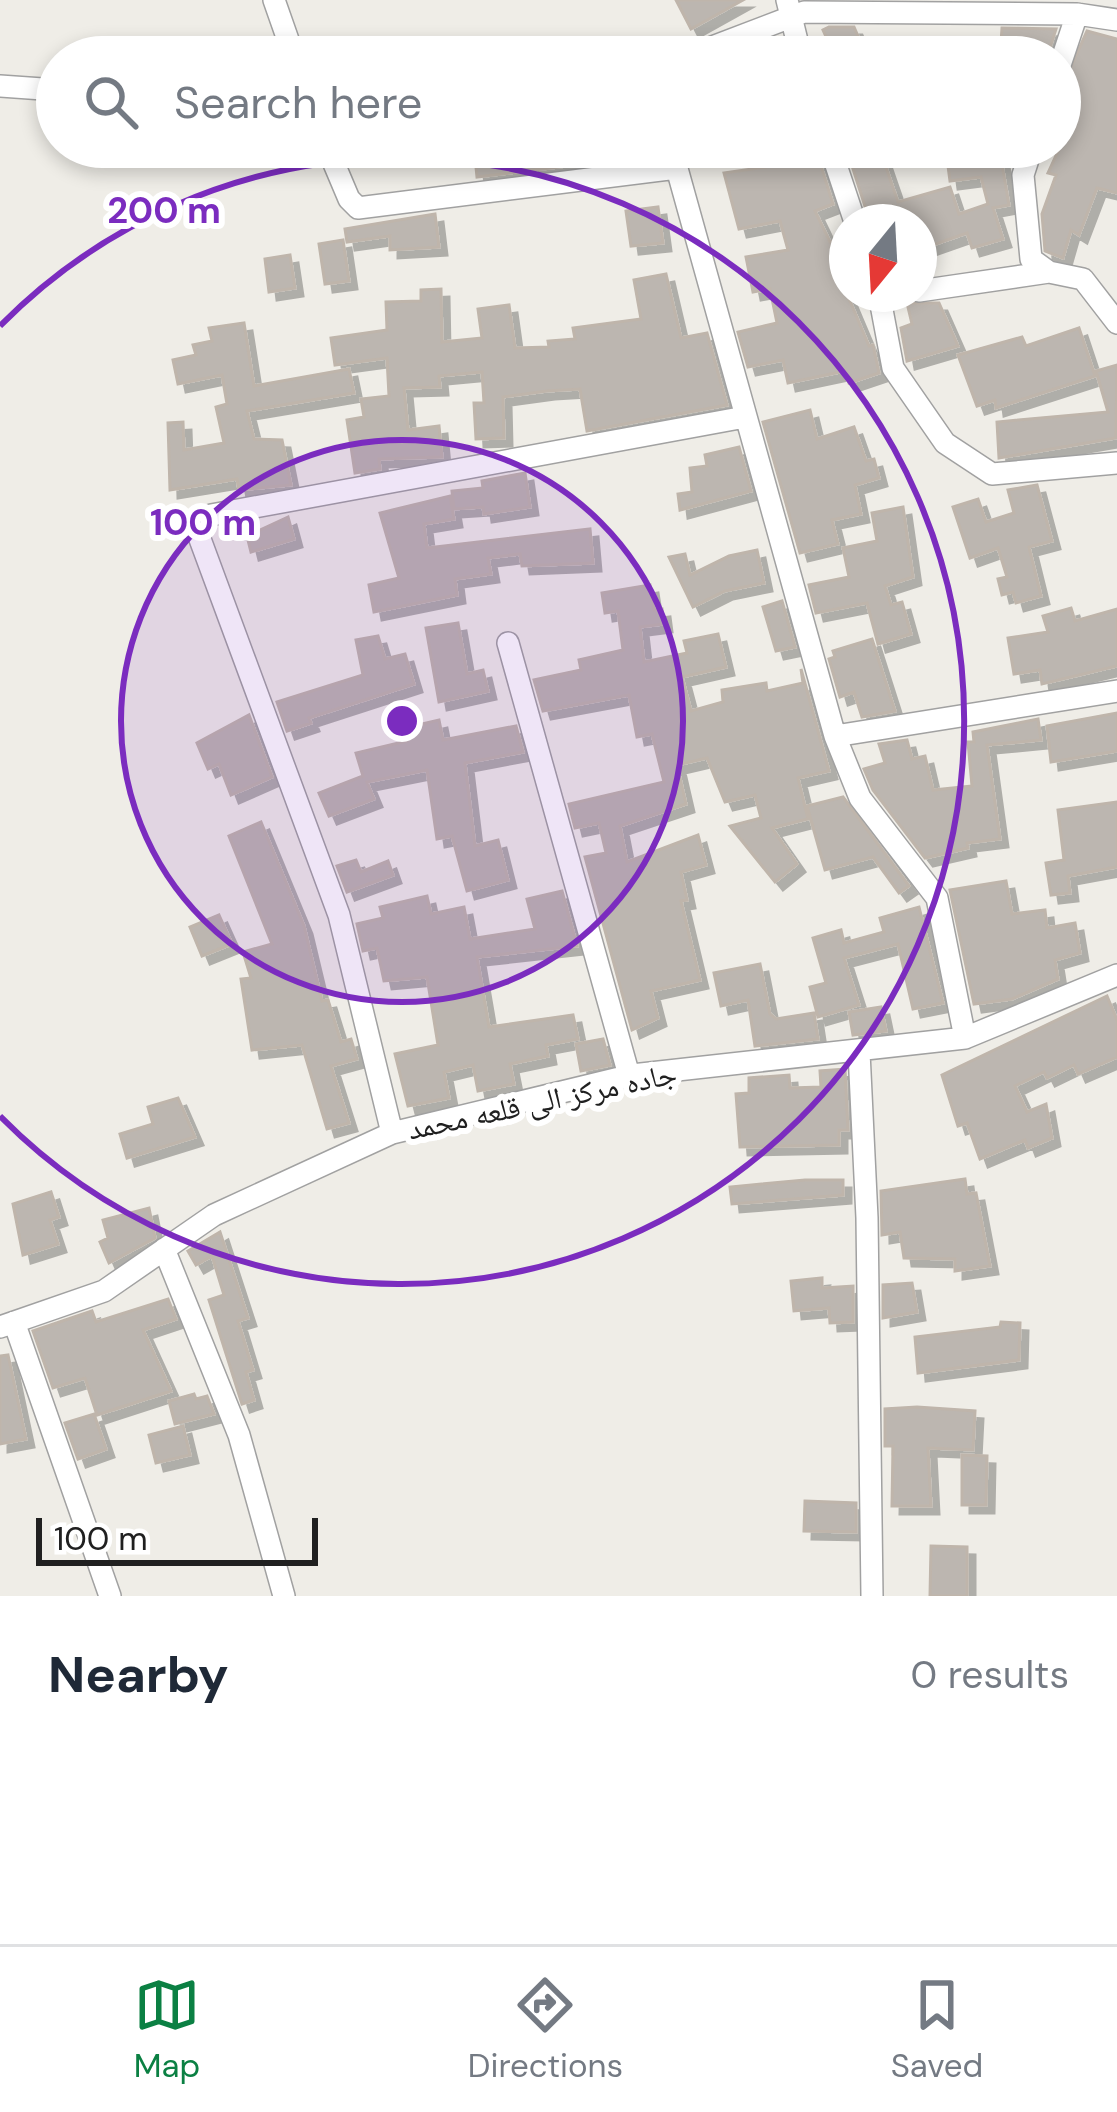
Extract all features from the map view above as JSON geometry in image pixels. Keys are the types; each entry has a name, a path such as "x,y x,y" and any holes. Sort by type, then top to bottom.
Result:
{"street":[{"path":"274,0 287,36"},
{"path":"732,36 788,10 1077,14 1117,20"},
{"path":"1070,36 1077,14"},
{"path":"0,86 36,89"},
{"path":"336,168 349,199 358,208 373,209 610,168"},
{"path":"677,168 835,736 860,798 938,898 965,1037"},
{"path":"837,168 849,204"},
{"path":"1025,168 1024,226 1031,259 1049,272"},
{"path":"937,288 1049,272 1083,278 1117,322"},
{"path":"888,312 893,368 945,443 992,474 1117,464"},
{"path":"392,1133 339,915 199,549 197,531 211,514 745,417"},
{"path":"508,643 630,1079"},
{"path":"835,736 1117,691"},
{"name":"جاده مرکز الی قلعه محمد","path":"7,1325 104,1291 214,1215 392,1133 630,1079 965,1037 1117,975"},
{"path":"859,1052 868,1241 872,1596"},
{"path":"164,1250 239,1435 284,1596"},
{"path":"7,1325 110,1596"}],"building":[{"path":"676,0 743,0 691,29"},
{"path":"854,27 858,36 826,36 823,30"},
{"path":"1002,28 1056,29 1054,36 1001,36"},
{"path":"1087,31 1117,39 1117,193 1097,188 1079,235 1071,230 1063,258 1045,251 1042,214 1056,175 1048,173 1050,168 1081,168 1081,44"},
{"path":"476,168 552,168 477,177"},
{"path":"822,168 833,204 815,211 829,240 829,312 855,312 869,346 873,345 879,373 849,383 845,371 788,383 783,360 748,367 738,332 777,323 770,289 753,292 746,257 788,250 780,221 739,229 724,173"},
{"path":"853,168 886,168 898,202 950,187 959,214 988,204 981,177 950,181 948,168 1003,168 1009,205 993,208 1003,239 972,248 967,233 937,244 937,204 864,204"},
{"path":"658,207 663,243 631,246 626,211"},
{"path":"435,214 439,247 390,250 390,236 347,242 345,229"},
{"path":"343,240 349,281 325,284 319,244"},
{"path":"290,255 295,288 269,292 265,259"},
{"path":"666,274 681,338 707,333 727,405 587,431 580,389 547,391 503,397 504,438 476,439 474,403 484,403 482,372 439,376 440,387 404,388 408,430 439,426 442,457 379,459 380,469 355,473 347,420 364,417 361,399 389,396 387,358 335,365 331,338 387,330 386,302 421,301 421,290 441,289 442,342 482,338 478,309 509,305 515,348 549,347 548,341 575,339 573,328 641,319 634,280"},
{"path":"939,303 958,346 907,361 901,328 912,324 909,312 937,312"},
{"path":"244,323 254,386 349,369 354,393 247,411 254,439 282,440 291,485 239,490 237,479 170,490 168,423 183,422 184,450 224,443 216,407 227,404 222,375 178,384 173,360 196,355 193,345 212,341 209,328"},
{"path":"1079,328 1095,376 996,408 995,400 977,406 958,355 1022,337 1026,346"},
{"path":"1117,365 1116,438 999,458 997,422 1108,412 1096,371"},
{"path":"810,410 817,439 854,427 866,461 874,459 879,478 855,485 861,514 832,520 838,544 800,553 763,422"},
{"path":"739,447 751,491 680,510 678,494 692,492 690,468 707,466 705,455"},
{"path":"525,473 530,507 484,514 483,507 454,509 452,491 483,488 482,481"},
{"path":"1037,485 1052,541 1029,547 1041,596 1016,603 1013,592 1002,595 998,579 1007,577 998,548 970,558 953,507 978,499 986,522 1014,513 1008,490"},
{"path":"450,496 454,519 424,524 427,548 590,529 593,563 522,566 520,554 488,558 491,574 455,579 457,595 374,612 369,585 399,578 380,513"},
{"path":"903,507 913,577 885,586 891,605 902,602 911,634 878,644 867,603 816,613 809,585 849,577 843,548 877,541 872,513"},
{"path":"288,517 294,539 251,552 247,536"},
{"path":"757,550 764,583 725,591 693,607 669,557 685,554 690,575 729,556"},
{"path":"650,585 654,610 662,609 664,624 640,627 644,662 687,653 684,641 718,634 726,667 682,677 691,711 723,702 722,690 766,683 767,691 803,683 801,669 829,771 798,778 808,819 772,828 797,864 775,882 730,826 761,818 755,795 725,802 707,758 677,765 686,804 620,826 627,862 698,835 706,865 681,872 687,900 681,901 700,980 651,991 658,1018 632,1030 585,857 606,853 599,823 575,828 569,804 664,782 652,734 637,737 629,695 543,711 534,680 581,670 579,660 623,650 618,611 605,613 602,593"},
{"path":"782,601 795,647 776,651 763,607"},
{"path":"1071,608 1075,621 1117,609 1117,666 1042,684 1040,670 1014,674 1008,638 1048,632 1043,616"},
{"path":"458,623 467,674 483,670 488,691 439,702 426,628"},
{"path":"378,636 385,659 405,654 414,684 309,718 311,723 287,731 277,702 363,675 356,640"},
{"path":"872,639 895,711 862,717 854,692 840,697 829,659 835,657 833,651"},
{"path":"1117,713 1117,751 1051,762 1047,726"},
{"path":"249,715 272,777 231,795 219,764 208,769 197,743"},
{"path":"1038,719 1041,740 987,745 1000,839 967,843 968,848 925,858 873,790 864,769 885,763 879,744 907,740 912,759 925,756 933,790 972,786 968,742 974,742 973,732"},
{"path":"439,720 443,740 516,726 523,752 465,763 475,846 498,840 508,880 467,891 452,836 437,839 427,770 367,782 374,799 329,816 319,793 363,776 356,753 407,741 405,728"},
{"path":"843,797 909,886 899,893 873,857 825,870 807,806"},
{"path":"1117,802 1117,867 1068,876 1070,893 1051,895 1046,863 1064,860 1058,810"},
{"path":"261,822 304,926 322,1001 328,1000 341,1042 351,1039 357,1059 331,1066 349,1123 327,1129 302,1045 252,1050 241,979 251,978 243,952 272,944 229,836"},
{"path":"356,860 361,872 388,861 393,875 347,892 337,866"},
{"path":"1006,881 1012,914 1045,910 1047,928 1075,923 1080,953 1055,960 1058,979 1012,999 974,1004 950,890"},
{"path":"562,891 577,946 477,957 489,1027 573,1015 578,1039 546,1045 548,1056 510,1064 514,1084 478,1091 473,1065 444,1072 449,1098 408,1106 395,1054 438,1045 427,977 384,981 377,948 363,951 357,924 383,918 380,907 427,896 431,914 464,907 470,939 535,929 527,899"},
{"path":"919,907 943,1003 913,1009 898,944 844,958 859,1005 818,1017 810,987 826,983 813,938 841,930 844,943 884,932 880,918"},
{"path":"219,915 232,944 202,956 190,927"},
{"path":"760,964 770,1014 776,1019 814,1013 818,1039 755,1046 748,1000 721,1006 714,973"},
{"path":"1107,996 1117,1020 1117,1057 1078,1074 1074,1065 1015,1086 1027,1112 1046,1104 1052,1138 1028,1148 1025,1140 980,1159 967,1123 958,1126 942,1075"},
{"path":"881,1007 886,1031 853,1035 849,1012"},
{"path":"603,1039 610,1065 581,1071 576,1044"},
{"path":"845,1069 848,1130 839,1130 839,1145 740,1147 736,1094 749,1093 749,1078 789,1075 790,1088 821,1087 820,1071"},
{"path":"178,1098 195,1137 127,1158 120,1134 153,1124 148,1107"},
{"path":"965,1179 967,1194 976,1193 990,1266 955,1271 955,1259 904,1258 900,1232 882,1235 881,1191"},
{"path":"843,1180 843,1195 732,1204 730,1187"},
{"path":"51,1192 59,1217 50,1220 58,1244 23,1255 13,1204"},
{"path":"149,1208 155,1238 109,1263 100,1242 108,1238 103,1220"},
{"path":"220,1232 248,1318 238,1321 253,1370 246,1372 254,1400 242,1404 209,1300 224,1295 212,1256 196,1265 188,1251"},
{"path":"822,1278 822,1288 853,1286 853,1322 830,1323 829,1308 794,1311 791,1281"},
{"path":"912,1283 917,1312 883,1318 883,1285"},
{"path":"168,1299 176,1319 143,1330 171,1391 97,1415 85,1378 53,1388 33,1331 92,1311 96,1322"},
{"path":"1001,1322 1020,1323 1019,1360 918,1373 915,1337 1000,1327"},
{"path":"8,1355 26,1439 0,1444 0,1356"},
{"path":"194,1394 196,1399 207,1396 214,1414 175,1424 169,1401"},
{"path":"885,1409 975,1411 973,1450 928,1448 931,1506 892,1506 893,1446 885,1446"},
{"path":"94,1414 106,1449 78,1459 65,1423"},
{"path":"183,1426 190,1455 156,1463 149,1435"},
{"path":"962,1455 987,1456 986,1505 962,1505"},
{"path":"805,1501 856,1503 856,1532 804,1531"},
{"path":"931,1546 967,1547 967,1596 930,1596"}]}
